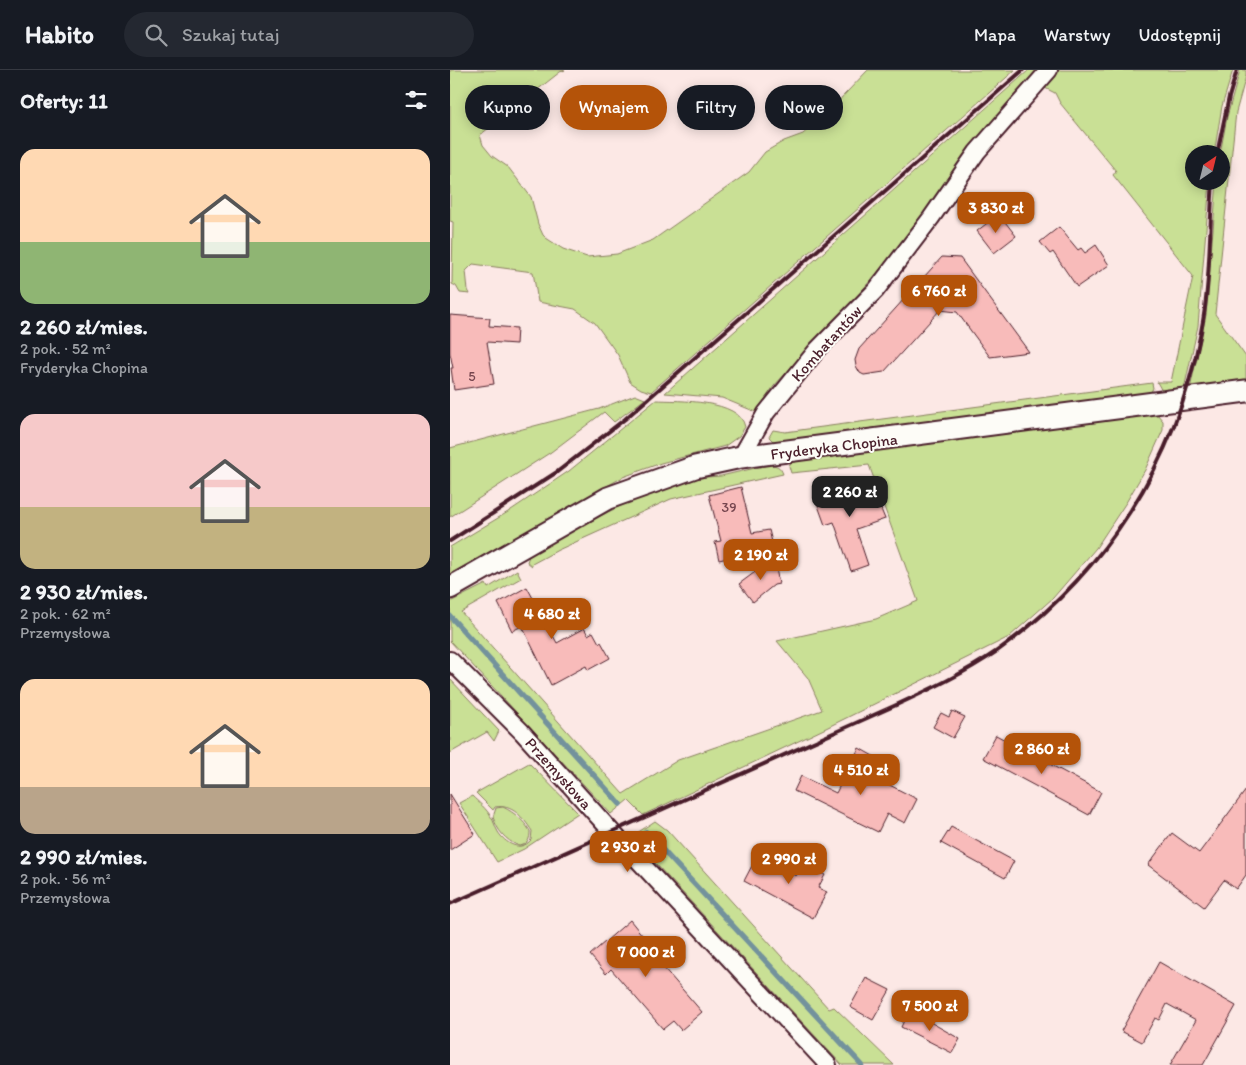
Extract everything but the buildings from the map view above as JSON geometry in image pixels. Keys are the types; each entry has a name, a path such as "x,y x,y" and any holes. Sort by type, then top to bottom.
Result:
{"street":[{"name":"Kombatantów","path":"741,457 766,413 817,350 876,290 931,218 977,152 1049,70"},
{"name":"Fryderyka Chopina","path":"450,588 608,498 695,466 741,457 1246,391"},
{"name":"Przemysłowa","path":"450,660 522,732 828,1065"}],"green space":[{"path":"450,70 565,70 543,85 465,85 465,130 486,130 480,135 483,145 492,156 508,167 531,197 543,235 563,249 587,257 617,254 653,240 749,172 765,152 784,141 803,134 808,130 843,130 843,96 868,70 1015,70 651,392 641,389 630,382 618,355 595,323 575,309 538,302 533,272 473,264 466,271 470,294 460,293 456,286 452,284 453,222 450,221"},
{"path":"1029,70 1040,70 938,196 905,241 774,386 756,412 722,398 665,393"},
{"path":"1058,70 1233,70 1222,106 1216,145 1185,145 1185,190 1209,190 1198,326 1184,389 1163,393 1157,382 1171,382 1193,276 1113,175 1116,171 1060,103 1055,93 1043,87"},
{"path":"1240,70 1246,70 1236,112 1230,170 1230,145 1222,145"},
{"path":"1216,190 1228,190 1215,314 1246,357 1246,382 1190,389 1206,315"},
{"path":"1152,383 1153,388 1150,394 780,443 773,441 769,437 773,430 785,432"},
{"path":"635,395 645,399 614,422 604,412 551,452 450,517 450,448 599,409"},
{"path":"656,400 707,403 720,406 732,411 741,418 745,427 739,436 725,446 661,463 623,477 450,574 450,547 508,512 569,471"},
{"path":"1157,414 1163,421 1163,430 1145,470 1096,548 1053,598 1009,637 826,728 643,815 628,800 611,814 450,641 450,602 486,584 488,588 517,570 521,578 461,612 623,794 678,760 822,710 808,678 777,641 876,619 918,601 869,465 791,473 789,466 791,462"},
{"path":"768,465 778,466 783,474 671,499 558,550 532,564 532,566 527,562 529,556 543,547 608,512 659,488 692,478 721,476"},
{"path":"450,679 499,731 494,741 487,732 450,753"},
{"path":"529,763 578,813 524,849 497,862 459,803 472,796 487,811 498,832 505,840 518,846 527,844 531,840 532,831 521,816 507,808 495,807 493,810 476,793"},
{"path":"503,807 525,823 530,831 529,839 525,844 519,846 510,841 497,826 493,817 496,808"},
{"path":"655,821 667,830 829,1009 834,1007 894,1065 842,1065 631,837"}],"waterway":[{"path":"450,616 620,804"},
{"path":"646,832 862,1065"}],"railway":[{"path":"450,541 557,472 625,419 1023,70"},
{"path":"1219,145 1237,70"},
{"path":"450,904 920,694 985,659 1036,621 1071,587 1102,551 1130,511 1154,470 1174,426 1189,380 1201,332 1208,275 1213,190"}]}
